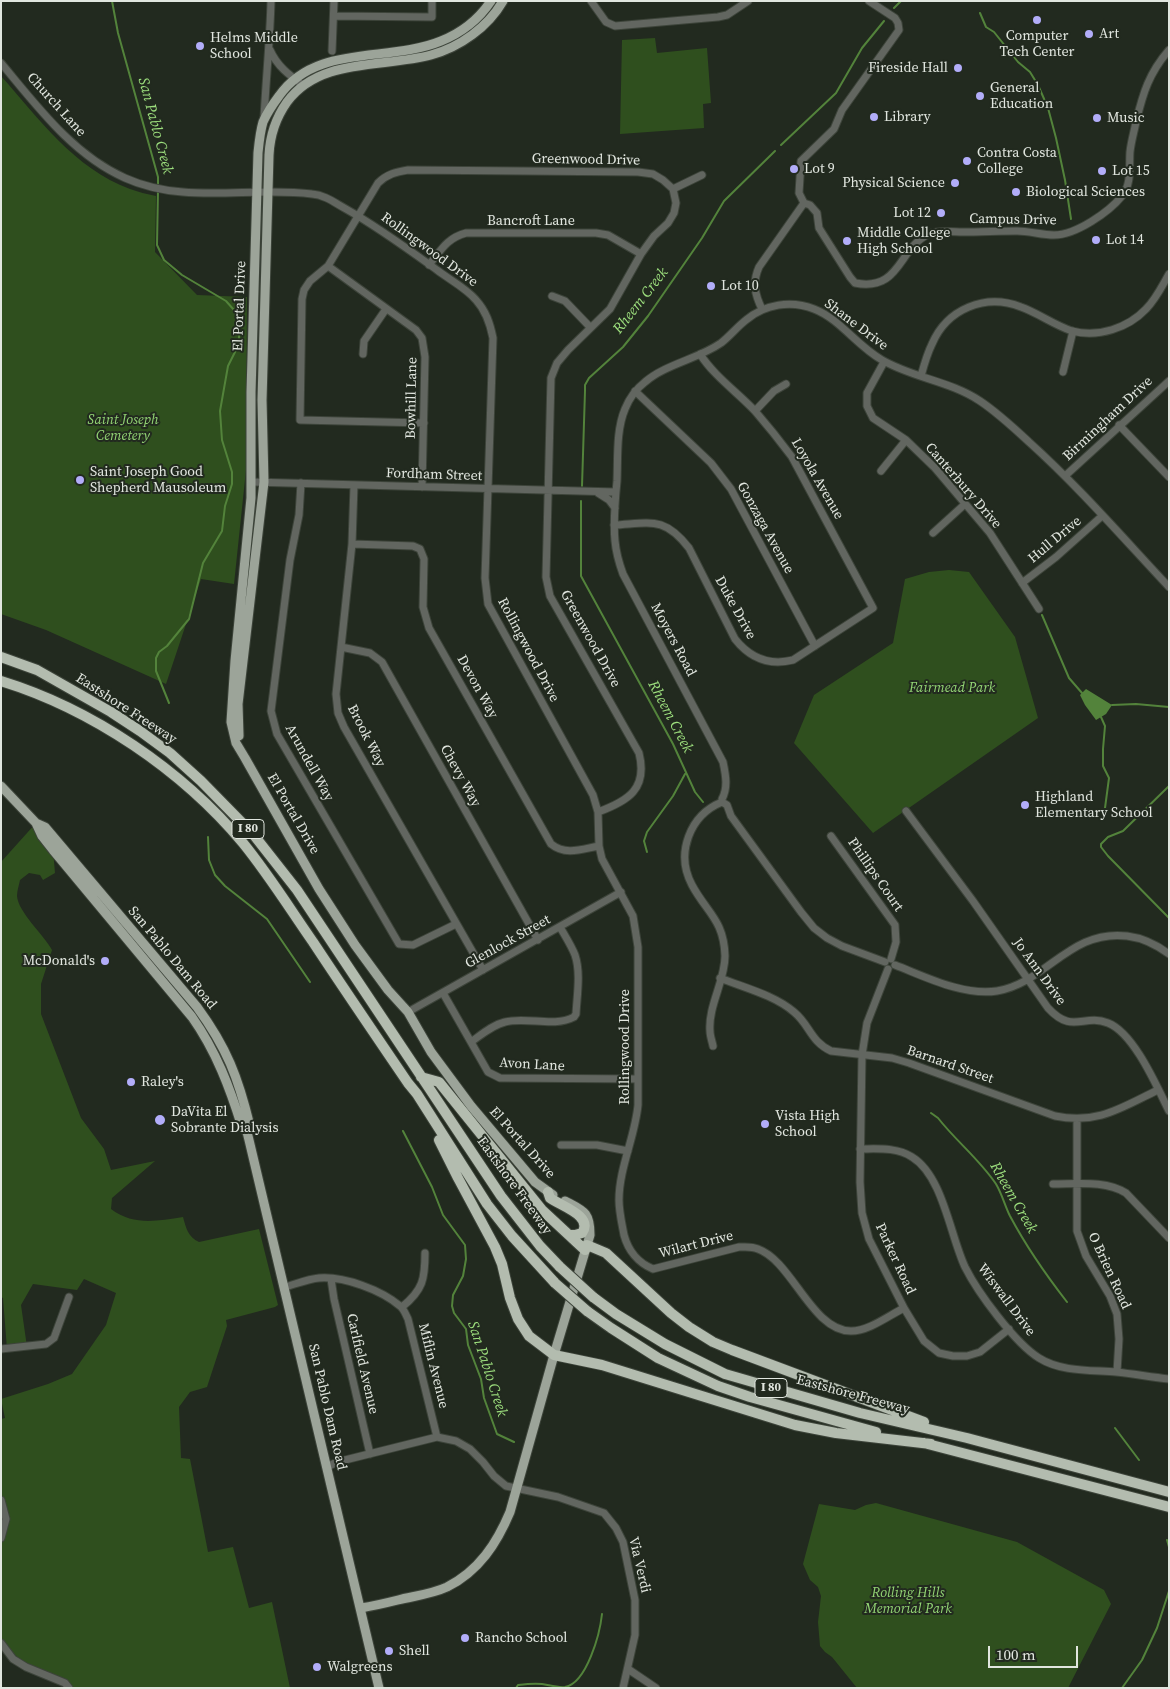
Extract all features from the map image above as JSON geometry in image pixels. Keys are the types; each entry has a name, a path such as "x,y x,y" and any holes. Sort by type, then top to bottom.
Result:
{"highway":[{"name":"Eastshore Freeway","path":"1,657 37,670 111,712 140,731 170,753 230,809 253,834 297,890 501,1196 540,1246 560,1267 616,1314 665,1344 725,1374 860,1413 967,1438 1169,1492"},
{"name":"Eastshore Freeway","path":"1,681 44,696 67,707 134,745 164,768 219,818 242,842 283,897 402,1075 417,1094 487,1204 512,1236 555,1284 586,1311 658,1358 718,1386 859,1428 931,1444 1166,1507"},
{"path":"421,1077 439,1082 542,1210 586,1247 606,1253 671,1313 689,1327 713,1342 755,1359 967,1438"},
{"path":"417,1094 458,1178 496,1247 510,1298 518,1319 529,1336 554,1355 602,1365 795,1425 836,1433 931,1444"},
{"path":"548,1192 550,1198 578,1214 584,1220 585,1226 582,1233 570,1235"}],"main road":[{"name":"El Portal Drive","path":"361,1608 434,1592 447,1587 481,1562 494,1544 510,1512 590,1235 590,1221 584,1212 548,1192 535,1182 471,1106 431,1052 408,1012 388,990 354,945 236,743 231,722 252,482 251,392 258,153 264,121 278,96 294,79 332,61 419,48 441,41 475,20 491,1"},
{"name":"El Portal Drive","path":"245,758 240,741 238,704 264,482 262,400 271,132 282,109 295,91 303,85 332,71 422,57 444,50 473,34 492,16 503,1"},
{"name":"San Pablo Dam Road","path":"1,786 36,823 45,827 62,846 197,1007 219,1039 237,1078 250,1126 247,1132 379,1688"}],"street":[{"path":"264,121 267,62 270,49 271,1"},
{"path":"332,51 334,1"},
{"path":"334,16 432,18 432,1"},
{"path":"591,1 606,22 615,26 727,15 748,1"},
{"path":"762,309 755,292 755,275 804,203 799,193 801,161 834,129 842,110 899,30 895,18 868,1"},
{"path":"270,49 275,60 283,70 303,85"},
{"name":"Campus Drive","path":"804,203 810,205 817,213 819,228 855,283 865,285 883,280 897,270 914,246 930,234 1018,231 1054,235 1076,229 1090,222 1114,204 1127,188 1130,174 1130,150 1146,83 1157,64 1169,50"},
{"name":"Church Lane","path":"1,63 64,135 102,166 125,178 166,190 194,193 268,192"},
{"name":"Greenwood Drive","path":"424,422 300,420 302,298 304,290 310,281 328,266 382,179 394,172 408,170 638,172 653,174 673,189 676,203 674,213 668,223 654,236 641,254 610,309 556,363 551,378 546,577 550,596 639,753 642,764 641,776 633,792 620,804 598,812"},
{"path":"673,189 702,175"},
{"name":"Rollingwood Drive","path":"268,192 317,194 330,200 395,239 476,300 487,315 493,338 485,578 488,604 593,795 598,812 599,846 602,859 633,916 638,947 637,1118 619,1190 619,1203"},
{"name":"Bancroft Lane","path":"429,264 447,242 455,236 466,233 596,233 608,235 641,254"},
{"name":"Bowhill Lane","path":"328,266 416,330 422,338 426,357 422,487"},
{"path":"921,376 932,344 942,326 962,309 981,302 998,301 1015,305 1073,331 1101,332 1112,330 1132,321 1145,310 1169,274"},
{"path":"552,296 565,301 590,327"},
{"name":"Shane Drive","path":"616,492 621,419 635,391 655,375 717,346 744,320 762,309 784,304 798,305 816,310 830,318 856,342 884,362 956,388 982,402 1065,476 1169,587"},
{"path":"363,354 364,341 386,309"},
{"path":"1063,372 1073,331"},
{"name":"Loyola Avenue","path":"700,354 706,364 754,411 780,440 792,457 873,608"},
{"name":"Canterbury Drive","path":"884,362 867,393 867,406 873,418 906,440 935,468 990,533 1039,609"},
{"name":"Birmingham Drive","path":"1065,476 1169,381"},
{"path":"754,411 774,391 786,384"},
{"name":"Gonzaga Avenue","path":"635,391 711,463 731,489 815,646"},
{"path":"1120,425 1169,477"},
{"path":"881,471 906,440"},
{"name":"Fordham Street","path":"252,482 616,492"},
{"name":"Arundell Way","path":"301,483 299,515 290,560 271,711 277,734 399,944 412,945 456,924"},
{"name":"Brook Way","path":"354,485 352,544 336,694 338,713 344,727 483,970"},
{"path":"596,492 609,500 615,508"},
{"name":"Moyers Road","path":"616,492 614,525 616,548 623,574 723,762 726,776 725,801 731,816 814,928 842,946 958,988 976,992 1005,989 1028,978 1076,946 1089,940 1120,935 1142,940 1169,954"},
{"path":"933,533 964,504"},
{"name":"Hull Drive","path":"1022,583 1056,557 1102,516"},
{"name":"Duke Drive","path":"614,525 654,523 669,528 680,536 689,548 735,639 744,651 760,660 783,663 793,660 873,608"},
{"name":"Devon Way","path":"352,544 412,546 420,549 424,559 423,607 429,628 551,844 558,849 566,851 599,846"},
{"name":"Chevy Way","path":"341,647 370,653 382,662 538,940"},
{"path":"713,1046 710,1031 711,1016 725,959 724,943 720,927 712,912 691,884 685,860 689,834 695,823 703,813 725,801"},
{"name":"Jo Ann Drive","path":"906,811 1048,1008 1057,1018 1076,1023 1098,1021 1108,1023 1118,1029 1145,1064 1169,1111"},
{"name":"Phillips Court","path":"831,836 894,925 896,942 890,964"},
{"name":"Glenlock Street","path":"408,1012 621,892"},
{"path":"471,1042 505,1022 562,1022 574,1017 576,1014 578,973 575,955 560,927"},
{"name":"Parker Road","path":"890,964 868,1023 862,1055 860,1149 862,1213 869,1239 904,1308 924,1341 939,1353 967,1356 980,1352 1009,1330"},
{"name":"Barnard Street","path":"720,978 784,1004 797,1014 815,1040 822,1047 831,1051 892,1058 1056,1116 1078,1120 1096,1118 1158,1090"},
{"name":"Avon Lane","path":"443,993 488,1072 500,1078 638,1079"},
{"name":"O Brien Road","path":"1078,1120 1077,1231 1080,1243 1110,1296 1117,1314 1120,1340 1117,1372"},
{"path":"561,1145 597,1145 628,1151"},
{"name":"Wiswall Drive","path":"860,1149 896,1150 910,1156 926,1168 934,1181 965,1267 979,1290 1009,1330 1039,1358 1066,1368 1169,1379"},
{"path":"1053,1184 1108,1185 1118,1188 1126,1193 1169,1238"},
{"name":"Wilart Drive","path":"619,1203 627,1244 632,1253 653,1269 739,1247 749,1247 759,1249 774,1260 824,1319 839,1329 851,1331 864,1329 904,1308"},
{"path":"285,1287 307,1280 331,1279 362,1285 402,1307 416,1293 423,1282 425,1275 425,1252"},
{"name":"Carlfield Avenue","path":"331,1279 370,1454"},
{"path":"1,1349 46,1344 54,1338 70,1297"},
{"name":"Miflin Avenue","path":"402,1307 408,1320 437,1437"},
{"path":"327,1467 338,1462 437,1437"},
{"name":"Via Verdi","path":"437,1437 456,1440 470,1449 494,1476 506,1486 558,1497 604,1513 616,1528 623,1542 635,1600 635,1635 623,1688"},
{"path":"1,1500 6,1519 1,1538"},
{"path":"1,1643 13,1659 26,1667 65,1683 69,1688"},
{"path":"628,1669 656,1688"}],"green space":[{"path":"655,38 657,53 707,48 711,103 703,104 704,128 620,134 622,40"},
{"name":"Saint Joseph Cemetery","path":"1,76 59,141 92,169 130,189 156,196 155,252 197,295 247,297 246,470 234,584 201,579 166,684 46,630 1,614"},
{"name":"Fairmead Park","path":"949,570 969,572 1015,637 1038,718 873,833 794,743 814,695 893,643 905,579 929,572"},
{"path":"36,823 53,850 55,873 43,880 40,875 29,873 20,880 17,896 18,902 26,916 52,950 41,984 41,1014 81,1118 104,1149 111,1170 155,1161 112,1198 111,1209 128,1218 146,1221 183,1217 190,1235 199,1242 259,1229 278,1305 226,1320 227,1326 207,1387 190,1392 179,1407 181,1458 190,1459 208,1552 233,1547 249,1608 272,1602 290,1688 69,1688 26,1667 1,1643 1,1538 4,1533 1,1500 1,1419 5,1418 1,1399 72,1374 106,1325 116,1293 84,1279 77,1290 33,1284 21,1305 27,1347 7,1349 3,1298 1,1297 1,862"},
{"name":"Rolling Hills Memorial Park","path":"876,1503 1017,1542 1104,1590 1111,1604 1068,1688 857,1688 832,1657 820,1646 818,1622 821,1596 818,1587 810,1580 803,1564 819,1504 855,1510"}],"shaded area":[{"path":"1086,689 1112,705 1106,714 1096,720 1080,695"}],"waterway":[{"name":"San Pablo Creek","path":"112,1 118,33 158,177 158,185"},
{"name":"Rheem Creek","path":"894,8 901,1"},
{"path":"980,13 986,27 994,32 1018,62 1030,72 1038,85 1048,108 1056,138 1071,219"},
{"name":"Rheem Creek","path":"781,145 836,93 862,48 884,21"},
{"name":"Rheem Creek","path":"582,486 585,385 589,378 623,347 648,316 702,238 724,201 775,151"},
{"name":"San Pablo Creek","path":"158,190 157,245 164,260 182,275 226,301 234,310 239,323 239,344 228,366 220,411 222,440 232,472 232,484 225,506 222,531 203,563 189,619 167,646 159,652 156,658 156,671 169,703"},
{"name":"Rheem Creek","path":"581,501 581,576 673,744 695,792 703,802"},
{"path":"1042,615 1069,678 1082,693"},
{"path":"1112,705 1136,704 1169,707"},
{"path":"1101,717 1105,726 1103,766 1109,778 1105,808"},
{"path":"647,852 644,841 647,832 673,796 685,774"},
{"path":"1169,786 1123,831 1108,837 1101,844 1101,847 1108,856 1169,918"},
{"name":"San Pablo Creek","path":"208,837 209,860 215,875 225,886 267,919 310,982"},
{"name":"Rheem Creek","path":"931,1113 938,1118 975,1158 996,1184 1010,1216 1023,1238 1067,1302"},
{"name":"San Pablo Creek","path":"403,1131 432,1187 443,1215 465,1245 466,1259 463,1276 453,1295 452,1306 454,1313 466,1329 468,1345 481,1379 484,1398 497,1434 514,1442"},
{"name":"Rheem Creek","path":"1115,1428 1139,1460"},
{"name":"Rheem Creek","path":"1167,1540 1169,1547"},
{"name":"Rheem Creek","path":"1122,1688 1142,1660 1157,1628 1169,1591"},
{"name":"San Pablo Creek","path":"516,1688 518,1685 527,1684 565,1687 580,1677 591,1656 602,1614"}],"place":[{"name":"Computer Tech Center","path":"1037,20"},
{"name":"Art","path":"1089,34"},
{"name":"Helms Middle School","path":"200,46"},
{"name":"Fireside Hall","path":"958,68"},
{"name":"General Education","path":"980,96"},
{"name":"Library","path":"874,117"},
{"name":"Music","path":"1097,118"},
{"name":"Contra Costa College","path":"967,161"},
{"name":"Lot 9","path":"794,169"},
{"name":"Lot 15","path":"1102,171"},
{"name":"Physical Science","path":"955,183"},
{"name":"Biological Sciences","path":"1016,192"},
{"name":"Lot 12","path":"941,213"},
{"name":"Lot 14","path":"1096,240"},
{"name":"Middle College High School","path":"847,241"},
{"name":"Lot 10","path":"711,286"},
{"name":"Saint Joseph Good Shepherd Mausoleum","path":"80,480"},
{"name":"Highland Elementary School","path":"1025,805"},
{"name":"McDonald's","path":"105,961"},
{"name":"Raley's","path":"131,1082"},
{"name":"DaVita El Sobrante Dialysis","path":"160,1120"},
{"name":"Vista High School","path":"765,1124"},
{"name":"Rancho School","path":"465,1638"},
{"name":"Shell","path":"389,1651"},
{"name":"Walgreens","path":"317,1667"}]}
